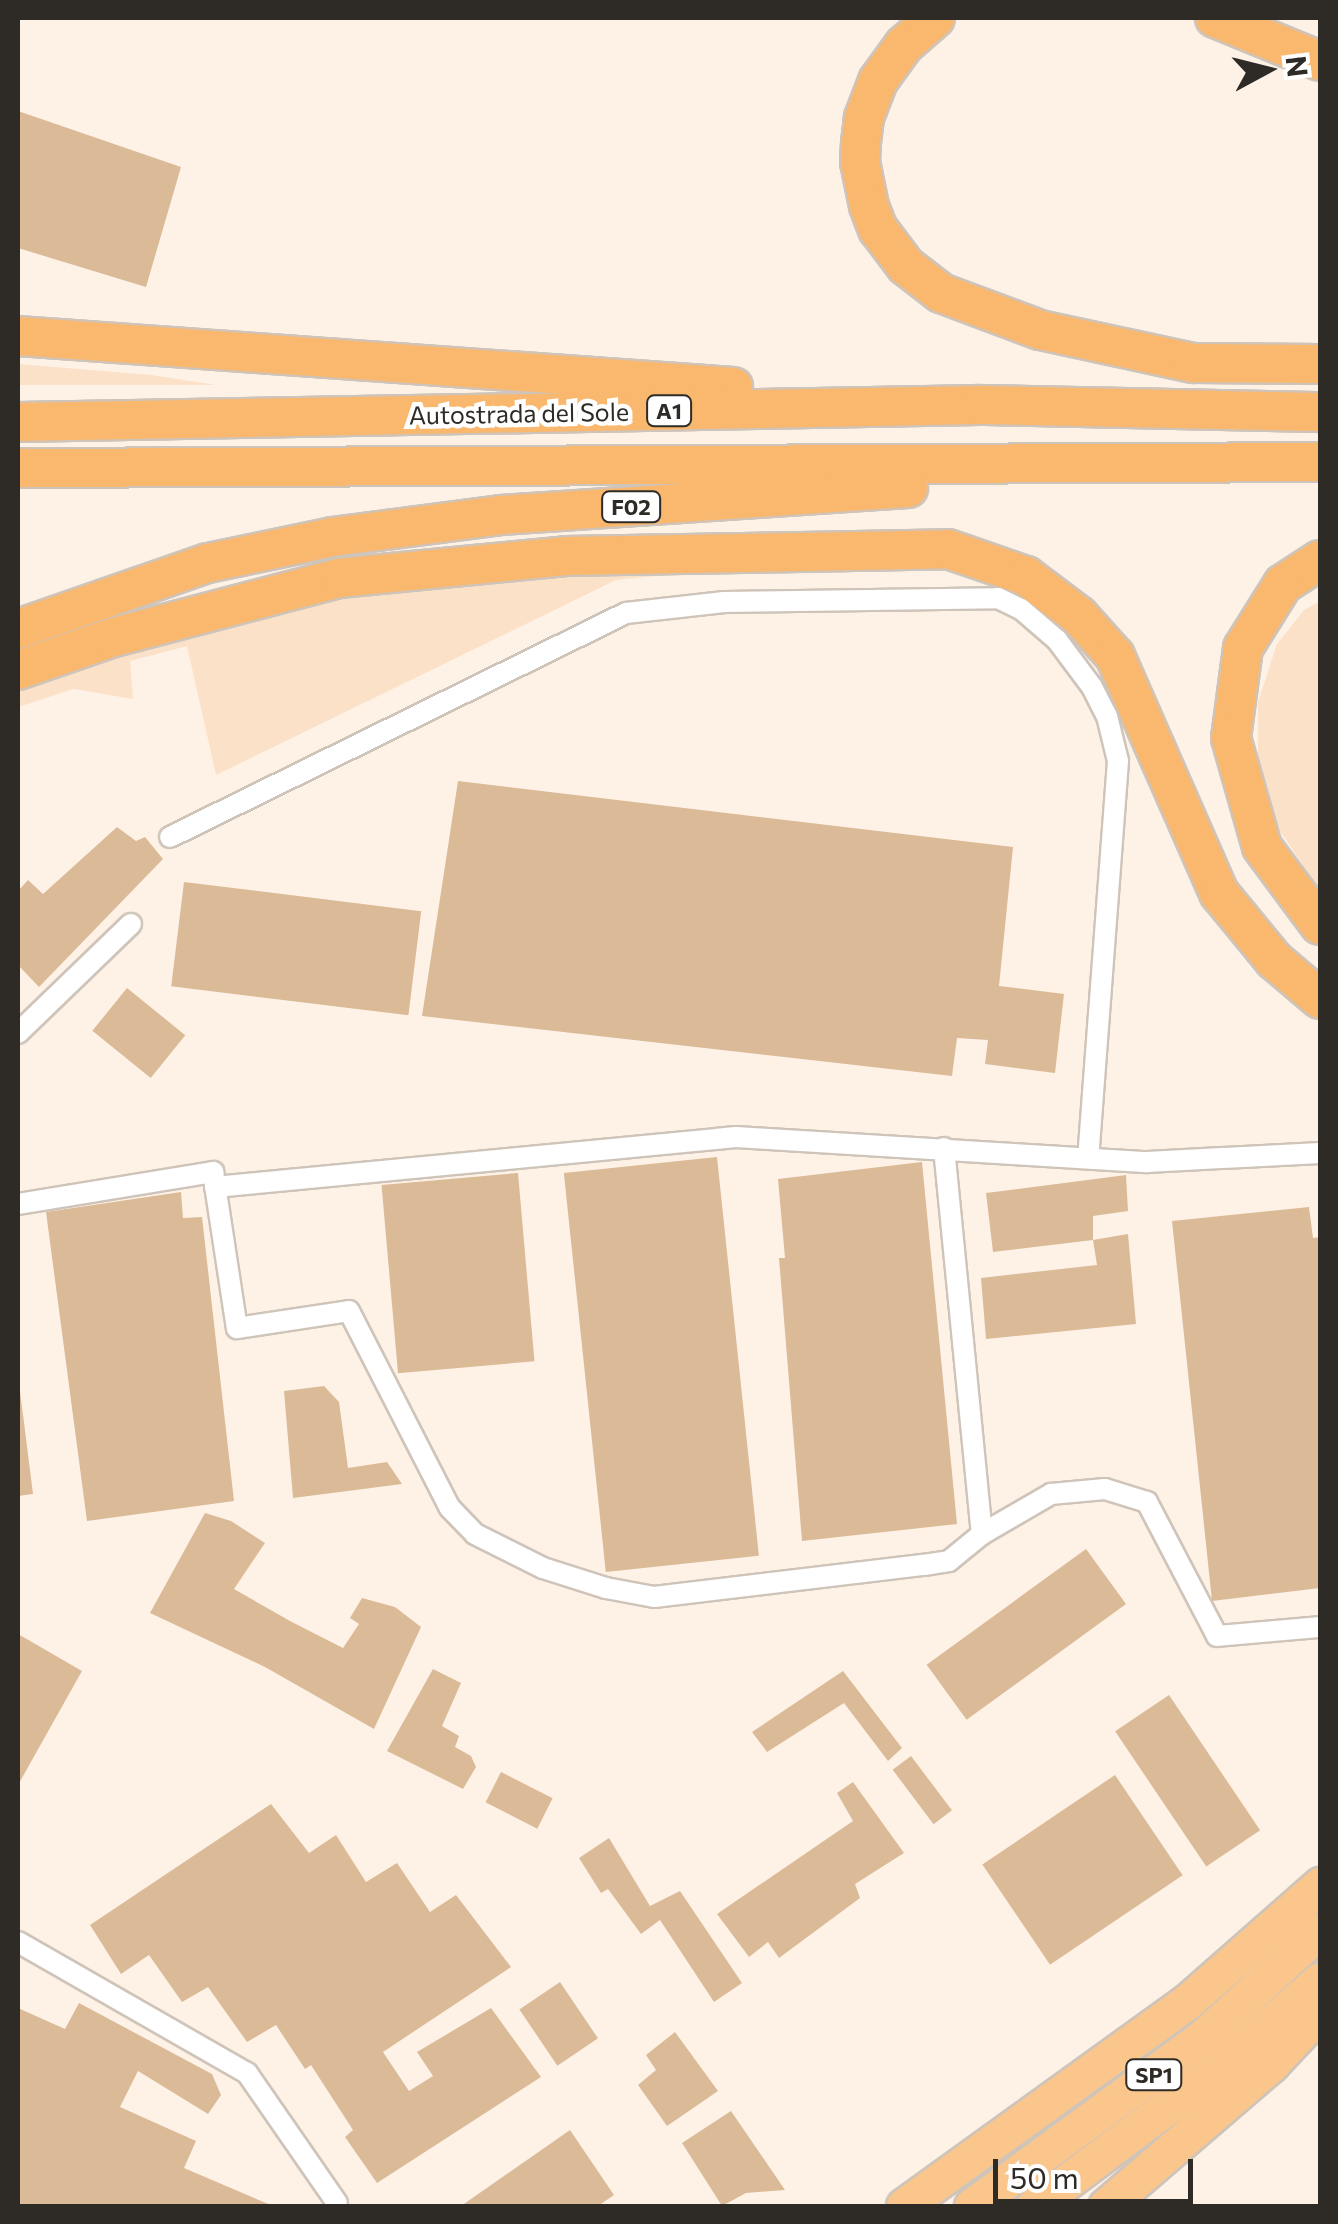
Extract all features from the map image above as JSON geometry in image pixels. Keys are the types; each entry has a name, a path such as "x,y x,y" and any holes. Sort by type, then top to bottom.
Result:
{"highway":[{"path":"935,18 904,45 878,81 864,118 860,162 878,229 921,280 961,302 1040,330 1174,358 1320,364"},
{"path":"1215,18 1320,61"},
{"path":"18,336 980,405"},
{"name":"Autostrada del Sole","path":"18,422 980,405 1320,412"},
{"name":"F02","path":"18,629 208,563 332,537 502,516 1259,462"},
{"path":"18,468 1320,462"},
{"path":"18,670 114,637 339,578 566,556 948,549 1026,576 1079,616 1115,656 1219,893 1274,960 1320,999"},
{"path":"1320,560 1283,584 1243,648 1231,738 1262,848 1320,924"},
{"path":"904,2206 1188,2001 1320,1885"},
{"name":"SP1","path":"972,2206 1203,2036 1320,1930"},
{"name":"SP1","path":"1034,2206 1223,2065 1320,1980"},
{"path":"1106,2206 1256,2078 1320,2012"}],"street":[{"path":"170,836 626,614 724,602 998,598 1021,609 1057,640 1092,687 1106,716 1118,761 1088,1158"},
{"path":"18,1033 132,924"},
{"path":"215,1186 736,1137 1146,1162 1320,1154"},
{"path":"944,1148 982,1534"},
{"path":"18,1204 213,1172 237,1328 349,1311 450,1508 476,1534 543,1568 606,1588 654,1597 949,1560 982,1534 1051,1494 1105,1489 1130,1493 1147,1502 1217,1636 1320,1628"},
{"path":"18,1942 247,2073 337,2203"}],"shaded area":[{"path":"18,364 151,375 216,385 18,385"},
{"path":"735,568 616,580 216,775 187,646 130,661 133,699 74,689 18,707 18,679 334,595 511,571"},
{"path":"1320,601 1320,891 1280,831 1258,768 1258,702 1277,644 1304,610"}],"building":[{"path":"18,111 181,167 146,287 18,248"},
{"path":"458,781 1013,847 999,986 1064,994 1055,1073 985,1064 988,1040 957,1038 952,1076 422,1016"},
{"path":"117,827 136,841 145,837 163,859 39,987 18,965 18,891 28,880 43,894"},
{"path":"184,882 421,911 408,1015 171,986"},
{"path":"127,988 185,1035 151,1078 92,1031"},
{"path":"717,1157 759,1556 606,1572 564,1173"},
{"path":"922,1162 957,1524 802,1541 779,1258 785,1258 778,1179"},
{"path":"518,1173 534,1361 398,1373 382,1185"},
{"path":"1126,1175 1128,1211 1093,1216 1093,1240 993,1252 986,1193"},
{"path":"181,1192 183,1218 202,1217 234,1501 87,1521 46,1212"},
{"path":"1309,1207 1313,1238 1320,1237 1320,1588 1212,1601 1172,1221"},
{"path":"1128,1234 1136,1324 986,1339 981,1278 1097,1265 1093,1240"},
{"path":"324,1386 339,1402 348,1468 387,1462 402,1484 293,1498 284,1391"},
{"path":"18,1392 33,1494 18,1496"},
{"path":"205,1513 231,1521 265,1543 234,1589 290,1621 343,1648 359,1624 350,1618 362,1598 395,1607 421,1627 374,1729 265,1667 150,1613"},
{"path":"1086,1549 1126,1604 967,1720 927,1665"},
{"path":"18,1634 82,1671 18,1785"},
{"path":"433,1669 461,1683 442,1726 459,1736 455,1747 471,1756 476,1767 463,1789 387,1751"},
{"path":"843,1671 902,1748 888,1761 844,1703 767,1752 752,1732"},
{"path":"1169,1695 1260,1830 1206,1866 1115,1731"},
{"path":"911,1756 952,1810 934,1824 893,1770"},
{"path":"501,1772 553,1798 537,1829 486,1802"},
{"path":"1115,1775 1183,1875 1050,1965 982,1864"},
{"path":"853,1782 904,1853 855,1884 860,1898 779,1958 768,1942 749,1957 717,1914 853,1821 837,1793"},
{"path":"271,1804 309,1853 336,1835 366,1882 397,1863 430,1912 456,1895 511,1967 383,2052 409,2091 433,2076 417,2052 491,2008 541,2077 377,2183 345,2137 353,2130 311,2065 305,2069 276,2025 247,2042 208,1987 182,2002 149,1955 121,1974 90,1925"},
{"path":"609,1838 650,1906 680,1891 742,1983 714,2002 660,1920 641,1934 608,1889 601,1893 579,1858"},
{"path":"560,1982 598,2038 557,2066 519,2009"},
{"path":"79,2003 212,2074 221,2095 208,2114 138,2071 120,2107 196,2141 184,2168 273,2206 18,2206 18,2008 65,2029"},
{"path":"675,2032 718,2091 667,2126 638,2085 656,2070 646,2055"},
{"path":"731,2111 785,2190 746,2193 722,2206 682,2143"},
{"path":"570,2130 614,2195 598,2206 461,2206"}]}
